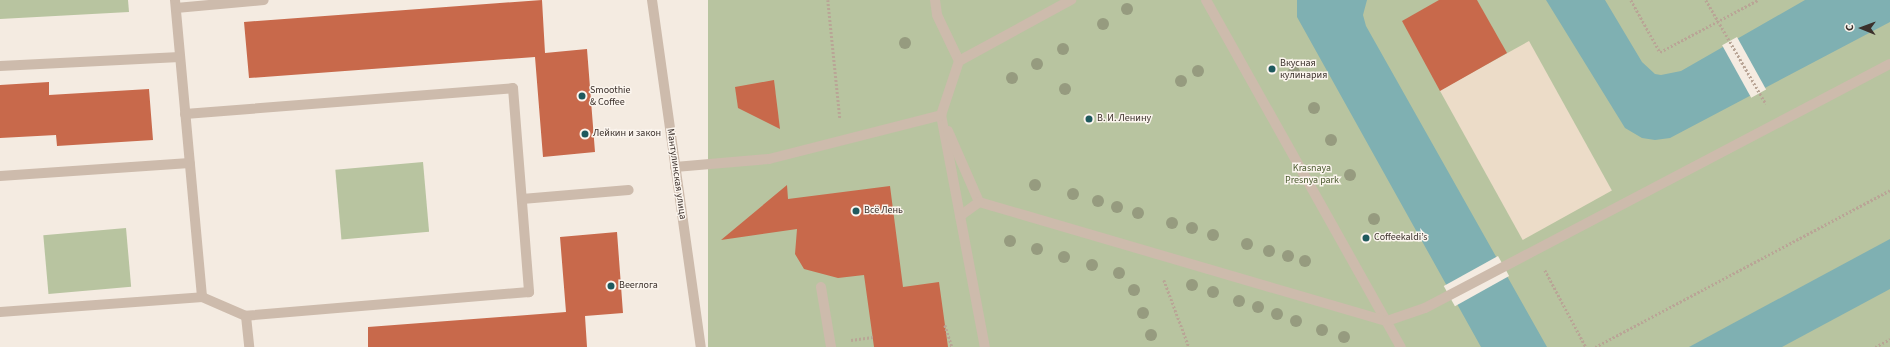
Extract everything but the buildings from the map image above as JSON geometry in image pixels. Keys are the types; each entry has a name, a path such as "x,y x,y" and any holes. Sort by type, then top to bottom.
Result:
{"street":[{"path":"202,297 176,4 264,0"},
{"name":"Мантулинская улица","path":"652,0 701,347"},
{"path":"935,0 937,15 959,61"},
{"path":"985,347 941,115 959,61 1071,0"},
{"path":"1206,0 1401,347"},
{"path":"0,66 180,57"},
{"path":"979,202 1387,321 1425,308 1890,64"},
{"path":"0,312 202,297 246,316 529,292 513,88 185,114"},
{"path":"675,167 769,159 941,115"},
{"path":"941,115 979,202"},
{"path":"0,176 190,163"},
{"path":"522,199 629,190"},
{"path":"960,216 979,202"},
{"path":"821,287 831,347"},
{"path":"246,316 249,347"}],"path":[{"path":"828,0 843,140"},
{"path":"1631,0 1660,52 1758,0"},
{"path":"1706,0 1764,102"},
{"path":"1595,347 1890,190"},
{"path":"1534,251 1586,347"},
{"path":"1153,252 1189,347"},
{"path":"945,325 952,347"},
{"path":"854,340 872,337"},
{"path":"1875,347 1890,339"}],"green space":[{"path":"0,0 128,0 129,12 0,19"},
{"name":"Krasnaya Presnya park","path":"708,0 1890,0 1890,347 708,347"},
{"path":"423,162 429,232 341,239 335,170"},
{"path":"126,228 131,287 48,294 43,235"}],"shaded area":[{"path":"1529,41 1612,191 1523,240 1440,90"}],"water":[{"path":"1297,0 1367,0 1363,15 1366,26 1547,347 1481,347 1297,17"},
{"path":"1546,0 1605,0 1642,62 1655,74 1661,75 1681,71 1805,0 1890,0 1890,22 1670,138 1655,140 1642,138 1625,128"},
{"path":"1890,239 1890,289 1782,347 1689,347"}],"pier":[{"path":"1737,37 1766,89 1751,98 1722,45"},
{"path":"1498,256 1509,276 1455,306 1444,286"}],"place":[{"name":"Вкусная кулинария","path":"1272,69"},
{"name":"Smoothie & Coffee","path":"582,96"},
{"name":"В. И. Ленину","path":"1089,119"},
{"name":"Лейкин и закон","path":"585,134"},
{"name":"Всё Лень","path":"856,211"},
{"name":"Coffeekaldi’s","path":"1366,238"},
{"name":"Beerлога","path":"611,286"}]}
